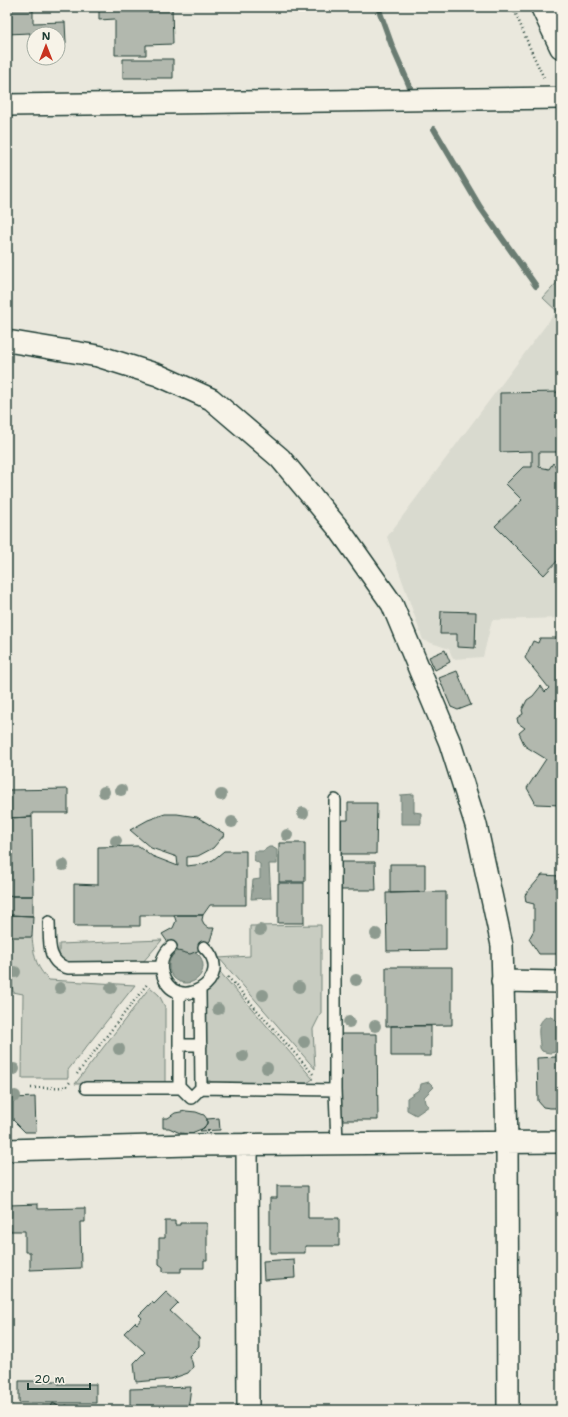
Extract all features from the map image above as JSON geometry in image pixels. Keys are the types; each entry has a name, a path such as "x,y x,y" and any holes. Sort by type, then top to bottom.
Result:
{"main road":[{"path":"542,7 561,47"}],"street":[{"path":"7,105 558,98"},
{"path":"7,341 98,356 158,375 211,399 280,458 339,529 392,604 450,743 476,825 502,944 507,1142 508,1410"},
{"path":"502,981 561,982"},
{"path":"7,1150 247,1144 561,1142"},
{"path":"247,1144 248,1410"}],"lane":[{"path":"336,800 331,1090 337,1143"},
{"path":"49,922 51,952 53,958 61,966 68,968 161,967"},
{"path":"171,947 162,958 161,967 163,978 169,986 178,992 186,993 200,990 207,984 212,976 214,967 212,958 204,947"},
{"path":"178,992 179,1086 191,1098 201,1088 200,990"},
{"path":"179,1045 201,1045"},
{"path":"86,1088 181,1088"},
{"path":"201,1088 331,1090"}],"path":[{"path":"513,7 533,55 558,98"},
{"path":"212,958 331,1090"},
{"path":"76,1075 161,967"},
{"path":"32,1088 66,1087 71,1081"}],"shaded area":[{"path":"561,278 561,315 543,298"},
{"path":"555,313 561,319 561,618 492,620 483,657 453,659 449,649 423,640 387,537"},
{"path":"414,794 414,812 421,813 421,824 401,824 401,795"},
{"path":"269,847 277,850 277,864 269,864 271,898 251,899 253,880 260,879 260,864 254,860 254,851 263,851"},
{"path":"321,925 321,1013 313,1029 315,1069 219,958 250,956 250,926"},
{"path":"8,937 32,937 36,960 44,975 49,980 135,985 68,1070 68,1078 22,1078 23,994 13,992"},
{"path":"162,940 142,963 62,963 59,955 59,944"},
{"path":"183,949 189,949 193,950 200,956 203,966 202,973 196,980 189,983 183,983 179,982 172,976 169,969 169,963 170,959 176,952"},
{"path":"219,971 313,1079 307,1083 212,1082 206,1079 203,994 212,984"},
{"path":"150,987 159,995 165,1007 165,1083 75,1084"},
{"path":"546,1017 551,1017 559,1022 559,1045 554,1052 549,1053 542,1051 540,1048 539,1027 540,1023"},
{"path":"429,1082 434,1087 424,1097 425,1103 429,1106 416,1115 407,1110 407,1098 420,1089 421,1084"}],"building":[{"path":"7,7 33,7 33,23 65,22 65,26 26,26 26,33 7,34"},
{"path":"99,7 172,7 173,44 146,45 146,55 115,55 115,19 99,20"},
{"path":"123,59 173,59 173,78 123,78"},
{"path":"561,392 561,452 539,452 539,467 549,469 553,463 561,473 561,557 544,575 495,526 522,500 506,484 523,467 532,467 532,451 500,452 500,393"},
{"path":"441,611 476,612 475,648 457,647 457,634 440,634"},
{"path":"561,633 561,805 536,804 527,788 546,759 525,746 519,733 525,728 518,723 517,718 523,714 522,710 527,700 533,696 541,686 545,692 549,688 525,658 533,641 538,643 540,638 558,638"},
{"path":"445,650 450,662 435,670 429,657"},
{"path":"457,671 471,705 458,710 451,707 439,678"},
{"path":"68,789 68,813 32,813 32,817 7,818 7,790"},
{"path":"348,803 377,803 376,854 339,854 339,820 348,820"},
{"path":"165,814 197,817 225,834 213,848 198,856 187,857 187,866 203,864 213,860 224,851 246,851 246,905 210,905 203,915 140,915 140,926 74,926 74,884 98,885 98,847 139,846 152,856 178,866 177,857 151,848 130,830 148,820"},
{"path":"32,817 33,896 8,896 7,818"},
{"path":"279,843 305,843 305,882 279,882"},
{"path":"339,862 375,862 376,890 339,890"},
{"path":"390,864 425,864 425,892 390,893"},
{"path":"542,875 561,876 561,954 539,954 529,939 534,930 534,904 526,902 525,895"},
{"path":"278,883 304,883 304,923 278,923"},
{"path":"446,892 446,950 387,951 386,893"},
{"path":"8,896 33,896 33,916 8,915"},
{"path":"8,915 33,916 32,937 8,937"},
{"path":"174,915 203,915 202,920 204,924 209,928 214,928 210,941 200,950 190,954 178,951 171,947 162,934 173,928 176,921"},
{"path":"386,967 452,967 452,1025 386,1026"},
{"path":"391,1026 431,1026 431,1056 391,1056"},
{"path":"338,1034 377,1034 378,1120 339,1120"},
{"path":"561,1053 561,1108 543,1107 538,1101 537,1058 556,1057"},
{"path":"35,1097 36,1132 25,1132 13,1120 13,1098"},
{"path":"186,1111 204,1115 207,1119 207,1123 204,1128 189,1134 180,1133 169,1128 163,1128 163,1118 168,1118 175,1113"},
{"path":"219,1118 220,1130 200,1131 207,1124 207,1119"},
{"path":"277,1186 308,1186 308,1218 339,1218 339,1246 305,1246 305,1253 270,1253 270,1198 277,1198"},
{"path":"38,1204 38,1209 85,1208 85,1222 80,1222 81,1268 30,1270 30,1252 25,1252 25,1231 9,1231 9,1205"},
{"path":"165,1221 175,1221 175,1225 180,1225 180,1223 207,1223 207,1260 204,1260 204,1268 181,1268 181,1272 163,1272 163,1267 159,1264 159,1238 165,1238"},
{"path":"294,1259 295,1278 264,1280 263,1261"},
{"path":"166,1292 178,1303 170,1311 199,1338 199,1346 189,1356 193,1367 188,1373 171,1379 136,1382 134,1363 145,1352 124,1333 135,1322 137,1324 142,1318 139,1315 152,1302 154,1304"},
{"path":"19,1381 58,1381 58,1384 96,1384 96,1403 19,1403"},
{"path":"191,1387 188,1410 130,1410 130,1389"},
{"path":"53,1403 63,1409 66,1405 74,1410 49,1410"}],"waterway":[{"path":"378,7 392,46 410,87"},
{"path":"434,129 480,207 536,286"}]}
